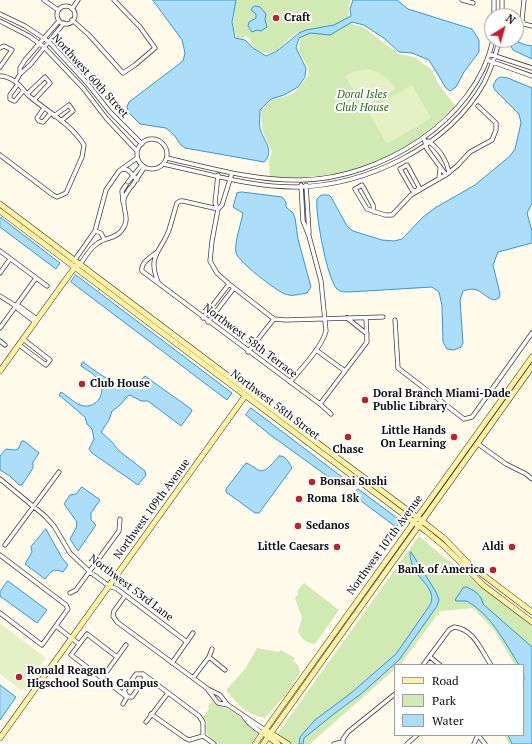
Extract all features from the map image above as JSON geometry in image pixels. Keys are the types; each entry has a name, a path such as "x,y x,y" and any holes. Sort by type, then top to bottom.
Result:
{"street":[{"path":"44,0 58,10"},
{"path":"72,9 63,6 58,10 57,15 59,21 68,23 72,20 74,13 72,9 78,0"},
{"path":"72,20 89,35 123,73 155,48 140,27 114,0"},
{"path":"462,0 473,3"},
{"name":"Northwest 60th Street","path":"0,14 21,24 49,42 87,83 110,112 142,144"},
{"name":"Northwest 60th Street","path":"0,21 39,43 83,88 106,118 137,151"},
{"path":"23,91 15,101 10,99 10,95 20,74 20,68 39,43 59,21"},
{"path":"20,74 31,64 64,23"},
{"path":"18,30 21,24"},
{"path":"0,48 4,46 12,50 0,67"},
{"path":"166,158 265,179 307,180 335,177 377,164 424,138 445,120 469,94 478,80 491,48"},
{"path":"163,164 263,185 306,186 340,182 368,174 392,164 425,144 450,124 469,105 485,82 498,48"},
{"path":"489,54 532,68"},
{"path":"487,60 532,76"},
{"path":"0,76 5,76 17,83 23,91 74,132 84,145 82,157 66,193 57,197 0,155"},
{"path":"27,94 45,77 50,83 34,100"},
{"path":"44,108 36,118 40,122 70,105 73,111 61,121"},
{"path":"374,212 373,205 362,185 355,189 368,210 374,212 385,215 392,215 417,191 447,174 470,152 492,140 496,128 494,121 478,106"},
{"path":"424,138 434,144 447,164 447,174"},
{"path":"424,138 425,144 440,169 447,174"},
{"path":"150,139 159,140 165,145 167,150 166,158 163,164 153,170 142,167 137,158 137,151 142,144 150,139"},
{"path":"435,161 442,157"},
{"path":"74,260 95,230 106,190 122,169 137,158"},
{"path":"447,164 457,166"},
{"path":"407,165 419,187 417,191 412,190 400,169 407,165"},
{"path":"0,371 77,266 94,246 104,239 111,238 118,234 123,229 126,222 126,215 122,200 122,191 132,176 142,167"},
{"path":"124,207 124,200 142,167"},
{"path":"122,169 128,170 136,180"},
{"path":"439,179 438,175 440,169"},
{"path":"218,209 215,203 220,170"},
{"path":"232,173 222,205 218,209 212,241 210,261 217,273 274,319 286,320 383,317"},
{"path":"290,382 316,350 325,337 326,331 326,318 321,281 304,222 301,180"},
{"path":"307,180 306,186 309,236"},
{"path":"158,283 154,267 154,259 169,231 177,203 183,201 218,209"},
{"name":"Northwest 58th Street","path":"0,204 74,260 77,266"},
{"name":"Northwest 58th Street","path":"0,211 77,266 414,522 444,546 478,581 532,622"},
{"path":"95,230 101,233 104,239"},
{"path":"0,251 47,286"},
{"name":"Northwest 58th Terrace","path":"157,252 142,265 142,272 320,404 331,414"},
{"path":"0,273 10,259"},
{"path":"0,328 36,278"},
{"path":"203,318 229,284"},
{"path":"208,322 234,288"},
{"path":"0,296 16,306 19,306 36,321"},
{"path":"347,318 367,334"},
{"path":"320,404 367,342 366,318"},
{"path":"248,352 274,319"},
{"path":"395,320 398,368 464,419 475,413 532,333"},
{"path":"19,345 46,365 50,360 23,339"},
{"path":"0,341 5,344"},
{"path":"316,350 345,371"},
{"name":"Northwest 107th Avenue","path":"255,744 532,357"},
{"name":"Northwest 107th Avenue","path":"263,744 532,367"},
{"name":"Northwest 58th Street","path":"246,393 417,517 444,538 470,565 532,612"},
{"name":"Northwest 109th Avenue","path":"0,738 246,393"},
{"path":"478,444 506,464 532,479"},
{"path":"5,545 59,472"},
{"name":"Northwest 53rd Lane","path":"0,479 34,506 54,526 70,553 90,572 109,586 117,589 187,642"},
{"path":"70,593 76,590 119,531 120,519"},
{"path":"0,555 66,605 68,609 42,645 0,613"},
{"path":"125,596 112,616 117,622 208,689 218,693 223,697 228,705 243,716 250,724 288,744"},
{"path":"56,626 79,644"},
{"path":"424,664 449,630 454,627 464,629 471,634 490,664"},
{"path":"172,663 194,633"},
{"path":"117,657 87,634 71,655 127,697 132,697 145,678 143,674"},
{"path":"102,678 126,645"},
{"path":"193,678 209,657 212,649"},
{"path":"209,657 225,670"},
{"path":"430,657 439,664"},
{"path":"127,697 124,691 136,674 143,674 199,716 203,722 203,736"},
{"path":"208,689 218,703 228,705"},
{"path":"146,722 168,692"},
{"path":"214,698 218,693"},
{"path":"334,744 342,742 348,732 394,695"},
{"path":"123,704 127,697"},
{"path":"151,714 185,738 190,740 203,736"},
{"path":"270,735 278,744"},
{"path":"203,736 214,744"},
{"path":"407,744 416,736"},
{"path":"479,736 485,744"}],"green space":[{"name":"Doral Isles Club House","path":"236,0 350,0 348,15 352,24 363,27 399,54 414,57 431,69 438,83 455,106 415,140 393,153 371,163 348,171 323,175 297,178 270,177 269,161 272,152 262,130 261,114 265,106 271,100 293,94 305,80 309,69 298,50 300,39 298,32 280,48 270,53 257,50 251,43 250,39 245,36 243,39 236,37 233,23"},
{"path":"367,69 384,76 396,89 364,107 345,76 353,72"},
{"path":"412,85 431,118 387,144 368,111"},
{"path":"419,536 532,626 532,744 509,744 505,736 524,736 524,664 514,664 494,630 473,608 440,611 401,664 394,664 394,670 310,744 270,744"},
{"path":"304,583 339,610 315,644 304,640 298,631 302,618 295,598 298,594 298,590"},
{"name":"Ronald Reagan Higschool South Campus","path":"0,623 46,658 22,691 0,674"},
{"path":"257,648 279,652 281,650 295,658 293,661 298,665 300,672 289,691 265,718 248,712 234,700 226,690 245,669"},
{"path":"212,701 217,705 236,713 257,733 251,744 219,744 212,741 206,729 207,722 203,717 209,709 208,706"}],"water":[{"path":"153,0 236,0 232,22 235,38 245,40 253,48 266,56 277,51 299,33 306,30 334,25 351,16 350,9 353,0 397,0 408,9 472,29 479,40 479,52 464,72 456,87 450,91 446,88 429,60 412,53 399,52 385,39 364,25 352,22 330,35 310,33 299,38 296,48 306,68 305,77 298,87 284,95 271,99 260,110 260,129 269,150 269,154 264,162 185,148 166,128 140,124 129,113 127,107 129,102 183,61 185,53 182,40"},
{"path":"255,6 260,7 266,14 265,20 267,27 261,31 257,30 252,32 248,26 249,22 256,18 256,14 251,10"},
{"path":"524,44 532,46 532,59 513,50 512,48 524,48"},
{"path":"501,77 508,78 532,88 532,203 527,213 532,231 532,243 498,252 493,265 500,294 499,298 494,300 480,291 473,289 463,291 460,300 463,343 461,347 454,350 447,349 443,342 442,306 439,292 432,287 349,292 337,289 329,273 322,246 317,199 321,195 329,195 347,226 353,231 382,240 394,241 402,239 423,217 435,208 475,185 510,156 515,149 521,123 519,114 495,90 493,86 496,80"},
{"path":"242,192 282,197 286,202 286,207 293,213 295,218 298,239 311,287 307,293 293,295 285,294 258,275 244,263 236,253 236,244 243,213 233,207 237,193"},
{"path":"0,217 60,263 56,269 0,227"},
{"path":"76,275 232,393 227,400 71,282"},
{"path":"83,362 108,379 122,385 134,386 145,376 192,411 181,426 148,401 141,401 130,395 112,411 109,420 101,432 118,450 145,471 146,475 138,485 92,453 89,449 94,439 92,429 87,424 85,417 59,395 61,392 82,406 90,406 98,401 102,393 101,383 94,375 81,366"},
{"path":"251,408 346,480 341,486 269,434 246,415"},
{"path":"22,441 39,453 33,462 33,468 22,485 19,485 10,476 0,470 0,456 6,449 18,449"},
{"path":"279,456 284,457 292,468 259,513 255,513 226,492 226,489 246,463 261,471 267,469"},
{"path":"82,487 100,500 91,513 91,520 96,525 78,551 70,539 76,528 77,522 64,504 70,495 76,494"},
{"path":"358,489 401,521 396,527 353,495"},
{"path":"46,529 62,558 68,565 63,572 54,570 45,579 25,564 32,552 31,547"},
{"path":"411,552 436,592 439,600 437,606 399,660 361,694 304,738 303,744 299,744 300,737 315,720 351,693 396,654 430,605 432,596 428,587 414,569 410,558"},
{"path":"8,581 47,610 37,623 0,596 0,592"},
{"path":"466,587 477,593 483,604 532,647 532,744 512,744 508,736 524,736 524,664 518,664 503,638 484,614 467,601 455,600 463,588"},
{"path":"0,685 16,697 0,720"}],"place":[{"name":"Craft","path":"276,18"},
{"name":"Club House","path":"82,384"},
{"name":"Doral Branch Miami-Dade Public Library","path":"365,400"},
{"name":"Chase","path":"348,437"},
{"name":"Little Hands On Learning","path":"454,437"},
{"name":"Bonsai Sushi","path":"312,482"},
{"name":"Roma 18k","path":"299,499"},
{"name":"Sedanos","path":"298,526"},
{"name":"Little Caesars","path":"337,547"},
{"name":"Aldi","path":"512,547"},
{"name":"Bank of America","path":"493,570"},
{"name":"Ronald Reagan Higschool South Campus","path":"19,677"}]}
